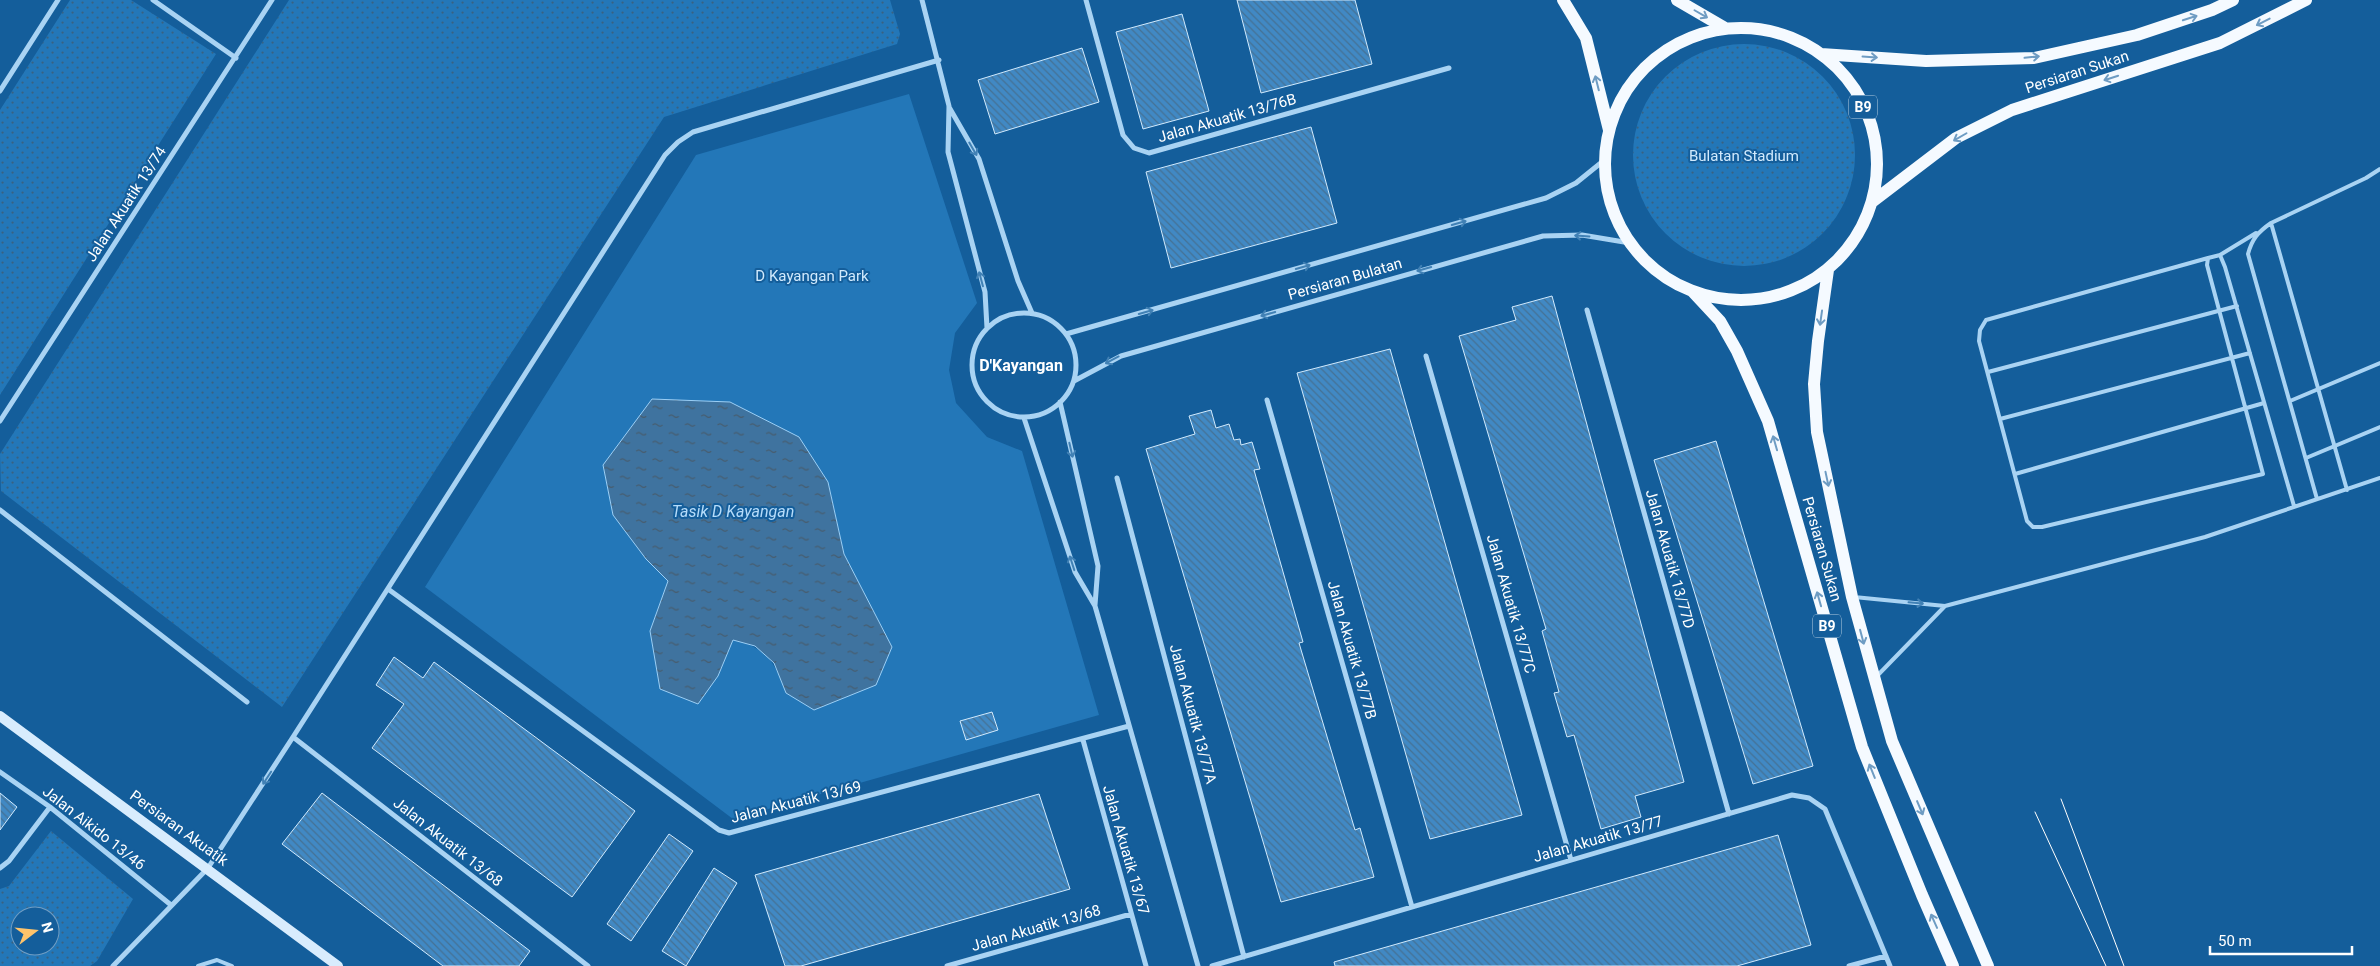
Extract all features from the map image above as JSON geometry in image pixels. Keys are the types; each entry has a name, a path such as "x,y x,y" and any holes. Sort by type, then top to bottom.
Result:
{"main road":[{"path":"1562,0 1586,38 1609,130"},
{"path":"1677,0 1725,28"},
{"name":"Persiaran Sukan","path":"1822,54 1926,61 2034,58 2136,35 2212,10 2234,0"},
{"name":"Persiaran Sukan","path":"1872,202 1956,138 2012,110 2220,43 2306,0"},
{"name":"B9","path":"1725,28 1759,29 1776,33 1792,38 1822,54 1851,84 1870,120 1877,161 1872,202 1862,227 1847,250 1828,270 1787,293 1740,301 1693,292 1658,272 1630,243 1618,222 1610,199 1602,162 1609,130 1625,92 1652,61 1686,39 1725,28"},
{"name":"Persiaran Sukan","path":"1828,270 1814,384 1817,432 1852,597 1892,741 1988,966"},
{"name":"Persiaran Sukan","path":"1693,292 1720,322 1733,344 1768,421 1862,747 1922,895 1954,966"}],"street":[{"path":"0,91 58,0"},
{"path":"153,0 236,58"},
{"name":"Jalan Akuatik 13/74","path":"0,422 272,0"},
{"path":"922,0 939,60 949,106 948,152 985,292 987,328"},
{"name":"Jalan Akuatik 13/76B","path":"1086,0 1123,134 1134,148 1149,153 1449,68"},
{"path":"113,966 208,868 665,155 678,142 693,132 939,60"},
{"path":"949,106 979,159 1018,281 1032,313"},
{"name":"Persiaran Bulatan","path":"1066,334 1546,198 1576,182 1602,162"},
{"name":"Persiaran Bulatan","path":"1074,380 1121,356 1542,236 1582,235 1630,243"},
{"name":"Jalan Akuatik 13/77D","path":"1587,310 1729,814"},
{"path":"1016,313 1032,313 1045,317 1066,334 1075,357 1074,380 1060,402 1050,411 1024,418 1007,415 991,406 979,393 973,377 972,359 977,342 987,328 1000,318 1016,313"},
{"name":"Jalan Akuatik 13/77C","path":"1426,356 1571,860"},
{"name":"Jalan Akuatik 13/77B","path":"1267,400 1412,907"},
{"path":"1060,402 1098,566 1095,606"},
{"path":"1024,418 1075,572 1095,606 1198,966"},
{"name":"Jalan Akuatik 13/77A","path":"1117,478 1244,956"},
{"path":"0,510 246,702"},
{"name":"Jalan Akuatik 13/69","path":"388,589 719,830 729,833 1129,726"},
{"name":"Persiaran Akuatik","path":"0,716 338,966"},
{"name":"Jalan Akuatik 13/68","path":"293,738 588,966"},
{"name":"Jalan Akuatik 13/67","path":"1082,740 1146,966"},
{"name":"Jalan Aikido 13/46","path":"0,772 50,806 171,905"},
{"name":"Jalan Akuatik 13/77","path":"1212,966 1792,795 1809,798 1824,809 1890,966"},
{"path":"0,868 9,861 50,806"},
{"name":"Jalan Akuatik 13/68","path":"947,966 1131,914"},
{"path":"1850,966 1886,956"}],"lane":[{"path":"2208,258 2207,265 2263,474 2042,527 2033,526 2028,521 1979,341 1980,330 1986,320 2208,258 2220,255 2271,222 2366,178 2380,169"},
{"path":"2271,222 2347,490"},
{"path":"2258,232 2251,242 2248,254 2317,499"},
{"path":"2220,255 2237,306 2294,506"},
{"path":"1988,372 2237,306"},
{"path":"2000,419 2232,356 2250,353"},
{"path":"2290,401 2380,363"},
{"path":"2015,474 2264,403"},
{"path":"2306,458 2380,427"},
{"path":"1852,597 1945,606 2205,537 2380,478"},
{"path":"1874,680 1945,606"},
{"path":"198,966 218,960 232,966"}],"green space":[{"path":"70,0 131,0 216,54 0,395 0,110"},
{"path":"289,0 890,0 900,34 897,44 664,117 282,707 1,491 0,454"},
{"name":"Bulatan Stadium","path":"1744,44 1766,46 1796,57 1814,69 1830,85 1842,103 1850,123 1855,155 1853,177 1842,207 1830,225 1814,241 1796,253 1776,261 1744,266 1722,264 1692,253 1674,241 1658,225 1646,207 1638,187 1633,155 1635,133 1646,103 1658,85 1674,69 1692,57 1712,49"},
{"name":"D Kayangan Park","path":"909,94 977,303 955,333 949,370 956,403 987,437 1022,451 1099,715 733,819 425,587 696,155","holes":["828,481 844,554 892,647 786,693 773,664 755,647 733,639 718,676 650,631 668,581"]},
{"path":"51,831 133,899 97,961 90,966 0,966 0,889 9,886"}],"water":[{"name":"Tasik D Kayangan","path":"652,399 730,402 799,437 828,482 844,554 892,647 876,685 814,710 786,693 774,663 755,646 733,640 718,676 698,704 660,689 650,631 668,581 646,559 613,515 603,465"}],"building":[{"path":"1237,0 1355,0 1372,64 1261,93"},
{"path":"1182,14 1209,111 1143,129 1116,32"},
{"path":"1082,48 1099,102 995,134 978,80"},
{"path":"1311,127 1337,223 1171,268 1146,172"},
{"path":"1552,296 1684,782 1635,796 1641,817 1601,829 1574,735 1567,737 1554,693 1559,692 1542,631 1546,629 1459,336 1516,320 1512,307"},
{"path":"1390,349 1522,815 1430,839 1297,373"},
{"path":"1211,410 1216,428 1229,424 1234,440 1240,439 1241,445 1252,442 1260,469 1254,470 1303,642 1299,643 1355,830 1360,828 1374,877 1281,902 1146,449 1195,434 1189,416"},
{"path":"1716,441 1813,766 1753,784 1654,460"},
{"path":"394,657 423,678 434,662 635,811 572,897 372,748 404,704 376,685"},
{"path":"992,712 998,730 966,740 960,721"},
{"path":"0,793 17,807 0,830"},
{"path":"322,793 530,951 519,966 443,966 282,844"},
{"path":"1039,794 1070,889 801,966 785,966 755,875"},
{"path":"669,834 693,851 631,941 607,924"},
{"path":"1778,835 1811,945 1737,966 1335,966 1334,962"},
{"path":"714,868 737,883 686,966 662,951"}],"tram line":[{"path":"2061,799 2124,966"},
{"path":"2035,812 2106,966"}],"district":[{"name":"D'Kayangan","path":"1021,365"}]}
